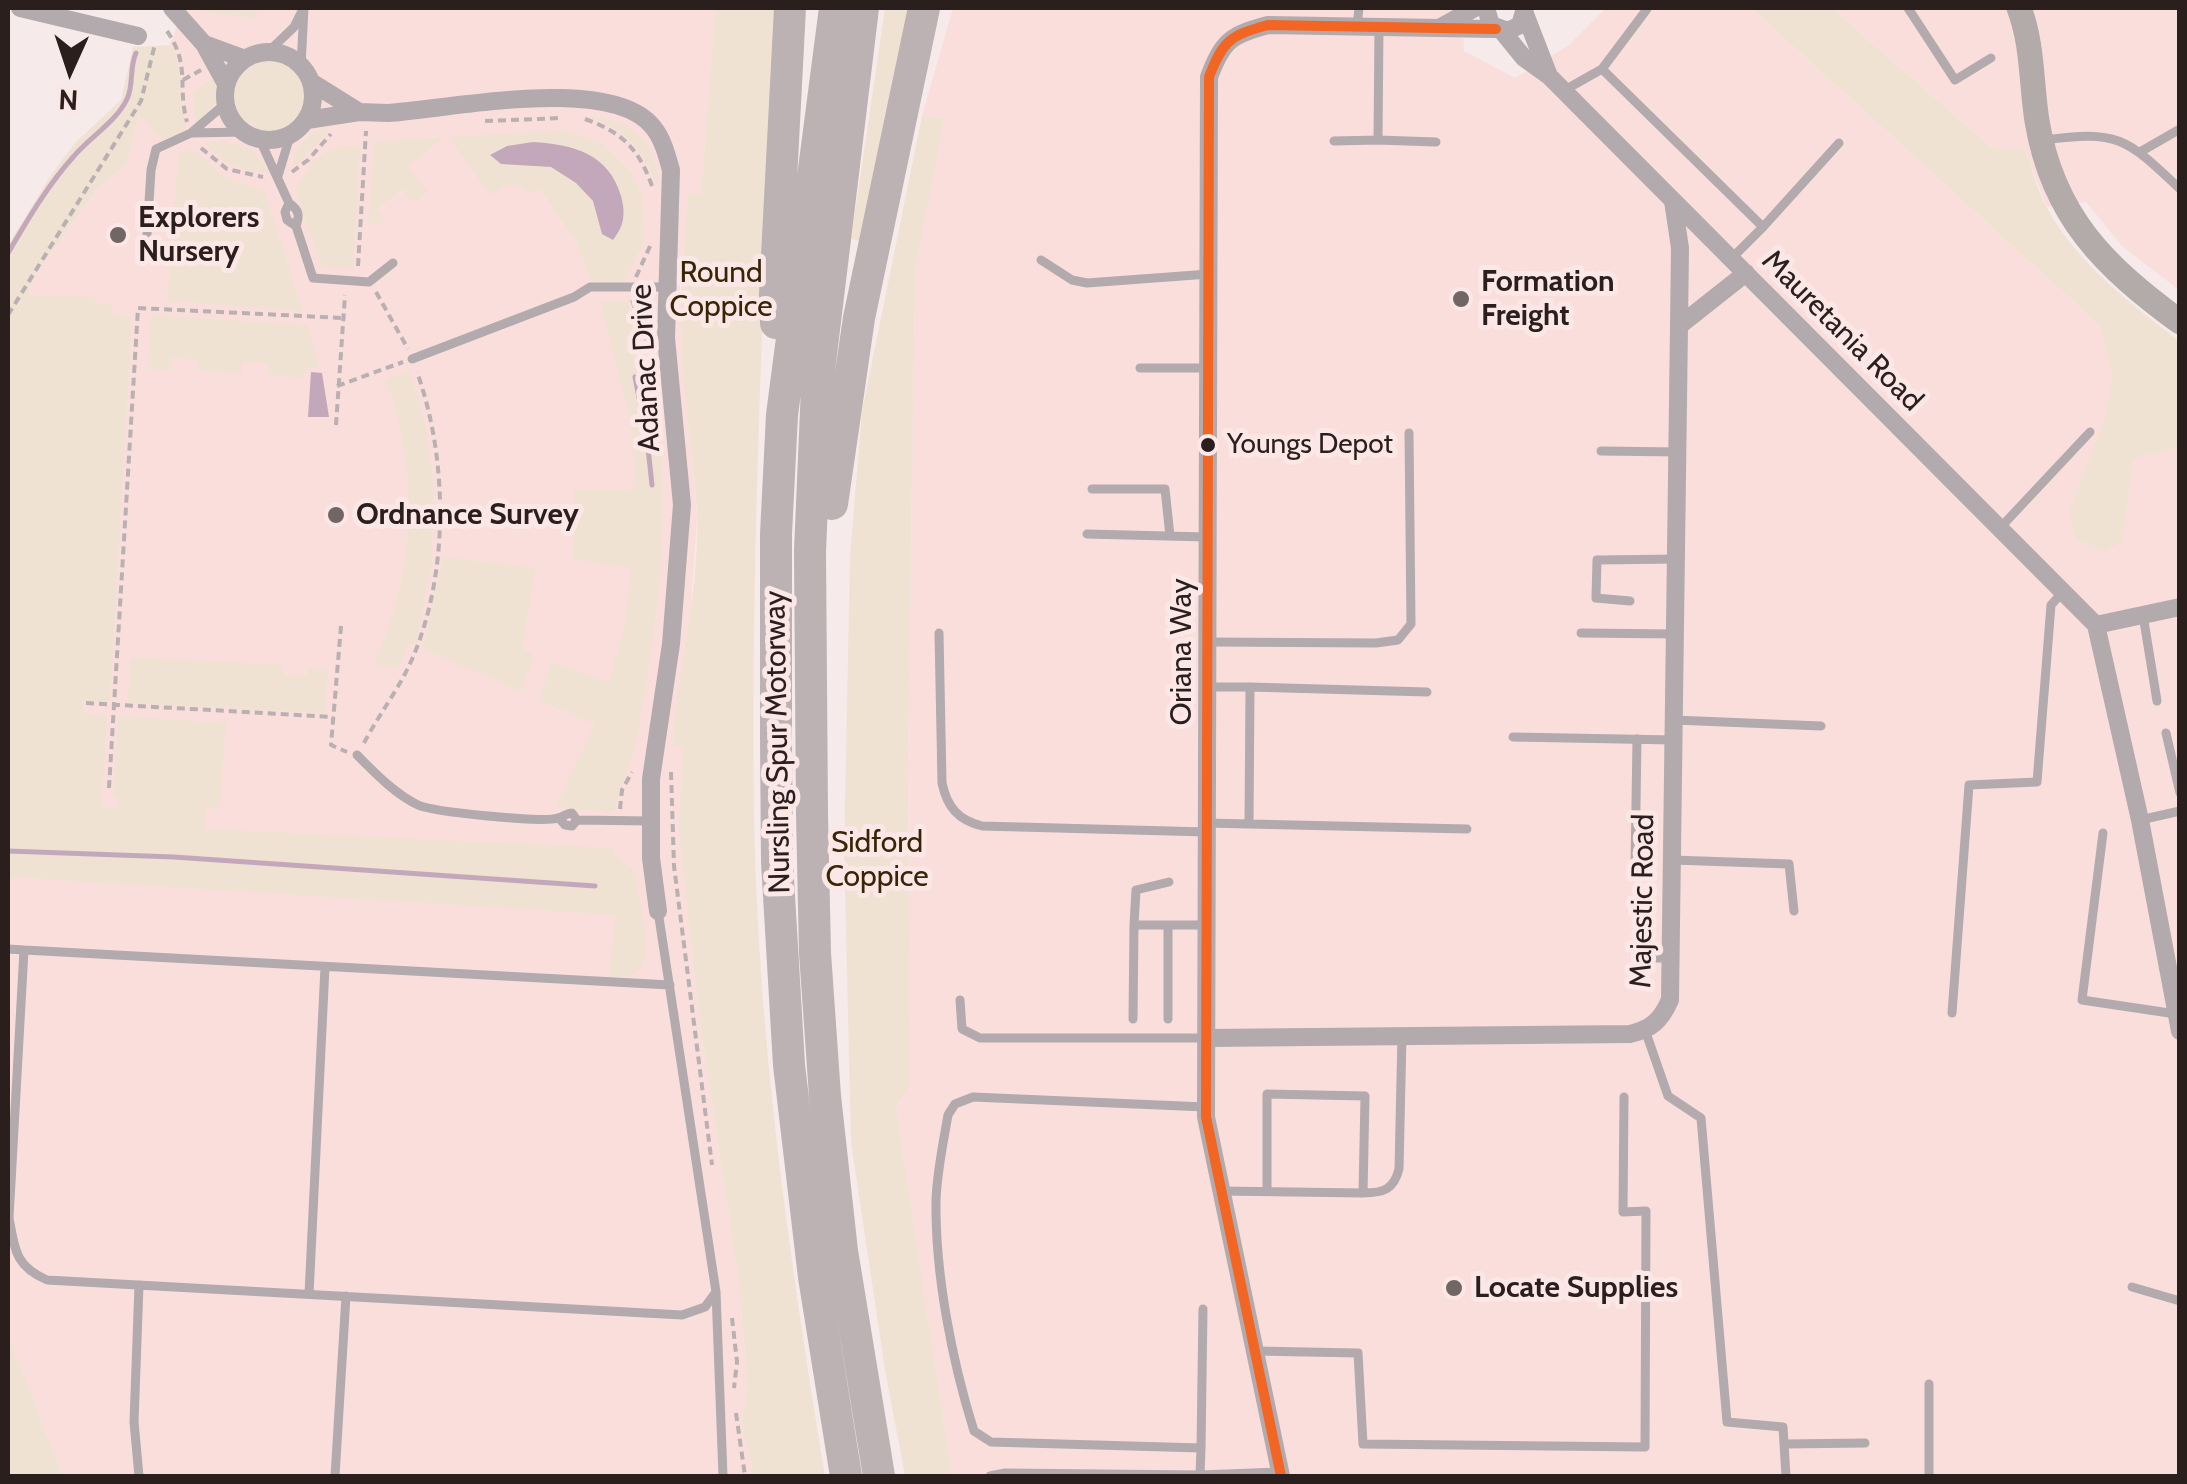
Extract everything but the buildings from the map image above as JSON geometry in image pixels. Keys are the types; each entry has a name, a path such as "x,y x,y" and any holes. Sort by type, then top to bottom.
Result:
{"highway":[{"path":"782,415 774,294 790,8"},
{"name":"Nursling Spur Motorway","path":"834,8 782,415 776,534 776,737 789,1065 814,1278 846,1476"},
{"name":"Nursling Spur Motorway","path":"864,8 816,387 810,551 815,953 825,1096 842,1251 880,1476"},
{"path":"812,670 859,318 924,8"}],"street":[{"path":"20,8 147,38"},
{"path":"172,8 204,44 226,84"},
{"path":"1439,28 1475,8"},
{"name":"Mauretania Road","path":"1486,8 1487,20 1524,58 1549,76 2096,625 2140,820 2178,1017"},
{"path":"2019,8 2028,30 2041,140 2053,182 2095,252 2180,322"},
{"path":"1499,30 1515,30 1525,11"},
{"name":"Mauretania Road","path":"1525,11 1549,76"},
{"name":"Oriana Way","path":"1280,1474 1206,1107 1209,76 1220,50 1237,33 1268,24 1358,17 1379,26 1499,30"},
{"path":"204,44 245,59"},
{"path":"306,74 313,99 307,120 290,136 275,141 251,136 231,120 225,104 226,84 232,71 245,59 268,52 287,56 358,112"},
{"name":"Adanac Drive","path":"307,120 358,112 579,98 611,101 632,110 653,126 665,149 671,170 666,338 680,466 682,546 672,644 655,749 650,821 650,858 658,911"},
{"name":"Majestic Road","path":"1208,1038 1630,1034 1657,1023 1670,1000 1680,326 1680,248 1672,201"},
{"path":"1680,326 1746,273"},
{"path":"2096,625 2180,607"}],"lane":[{"path":"268,52 294,27 304,8 306,74"},
{"path":"1908,8 1955,80 1992,58"},
{"path":"1563,92 1602,69 1648,9"},
{"path":"1378,140 1379,26"},
{"path":"1602,69 1762,227"},
{"path":"148,235 152,158 156,148 191,133 225,104"},
{"path":"2140,152 2180,130"},
{"path":"191,133 251,136 278,176 289,203 296,208 296,226 313,278 369,282 393,263"},
{"path":"278,176 290,136"},
{"path":"2041,140 2104,136 2121,140 2180,189"},
{"path":"1334,140 1436,142"},
{"path":"1732,259 1839,143"},
{"path":"1041,260 1072,280 1087,283 1210,274"},
{"path":"412,359 574,297 582,299 597,290 667,286"},
{"path":"1140,368 1210,368"},
{"path":"2000,528 2090,432"},
{"path":"1210,642 1398,640 1411,624 1409,433"},
{"path":"1601,451 1678,452"},
{"path":"1092,489 1165,489 1170,536"},
{"path":"1087,534 1210,537"},
{"path":"1630,600 1596,598 1597,560 1676,559"},
{"path":"1952,1013 1969,784 2037,782 2051,605 2064,590"},
{"path":"2143,615 2157,700"},
{"path":"939,633 942,783 946,802 967,822 982,826 1250,824 1468,829"},
{"path":"1581,633 1675,634"},
{"path":"1210,687 1427,692"},
{"path":"1250,687 1250,824"},
{"path":"1674,720 1821,726"},
{"path":"2166,733 2180,793"},
{"path":"1513,737 1674,740"},
{"path":"1635,868 1636,740"},
{"path":"357,756 417,804 437,810 559,818 572,826 577,820 650,821"},
{"path":"2140,820 2180,812"},
{"path":"2103,833 2082,1000 2178,1017"},
{"path":"1672,860 1789,864 1794,911"},
{"path":"1133,1019 1136,890 1170,882"},
{"path":"658,911 716,1292 723,1476"},
{"path":"1134,925 1206,925"},
{"path":"1168,926 1168,1019"},
{"path":"8,949 670,986"},
{"path":"24,950 9,1218 16,1254 27,1271 47,1280 682,1315 705,1308 716,1292"},
{"path":"1639,958 1671,958"},
{"path":"309,1294 326,967"},
{"path":"960,1000 962,1029 980,1038 1208,1038"},
{"path":"1645,1030 1668,1096 1701,1118 1727,1422 1783,1427 1786,1476"},
{"path":"1222,1191 1364,1193 1388,1189 1396,1182 1400,1168 1402,1036"},
{"path":"1267,1191 1267,1094 1284,1094 1366,1096 1364,1193"},
{"path":"1201,1448 1010,1444 981,1438 974,1431 956,1366 944,1297 936,1205 948,1116 955,1104 974,1096 1206,1107"},
{"path":"1255,1351 1358,1352 1363,1444 1645,1447 1646,1211 1623,1212 1624,1097"},
{"path":"138,1285 134,1422 139,1476"},
{"path":"2132,1287 2180,1301"},
{"path":"336,1476 346,1296"},
{"path":"1200,1476 1202,1308"},
{"path":"1929,1384 1929,1476"},
{"path":"1784,1444 1865,1443"},
{"path":"990,1476 1280,1474"}],"path":[{"path":"8,315 141,100 147,38"},
{"path":"341,626 330,745 357,756 399,686 420,638 435,573 438,518 432,428 412,359 388,309 358,269 366,130"},
{"path":"336,425 345,286 369,282"},
{"path":"108,788 138,308 343,318"},
{"path":"337,386 412,359"},
{"path":"438,518 564,522"},
{"path":"86,703 333,718"},
{"path":"655,749 672,754 674,866 712,1168"},
{"path":"731,1311 737,1362 734,1395"},
{"path":"736,1412 745,1476"}],"shaded area":[{"path":"184,8 715,8 701,195 688,196 680,289 683,374 697,519 689,635 672,744 683,745 678,826 700,1024 738,1277 748,1389 741,1424 754,1476 63,1476 8,1333 8,337 29,296 30,283 98,188 126,165 140,111"},
{"path":"953,8 1462,8 1464,51 1515,78 1569,45 1606,8 1751,8 2179,398 2179,1476 952,1476 896,1107 910,1085 908,762 915,271 945,118 922,116"},
{"path":"1832,8 2179,8 2179,290 2123,247 2086,202 2047,207 2024,149 1992,148"},
{"path":"533,142 575,149 608,170 623,208 622,225 613,240 602,234 593,201 576,183 551,167 501,164 490,155 507,146"},
{"path":"311,372 322,373 329,417 308,417"}],"green space":[{"path":"205,8 258,8 256,18 208,13"},
{"name":"Round Coppice","path":"715,8 777,8 757,508 756,892 777,1144 825,1476 754,1476 741,1424 748,1388 738,1277 700,1024 678,826 683,746 672,745 697,545 695,480 683,371 682,283 688,195 701,194"},
{"path":"885,8 912,8 861,241 851,239"},
{"path":"1751,8 1832,8 1992,148 2024,149 2047,208 2073,247 2106,281 2179,341 2179,447 2133,459 2122,541 2105,552 2074,538 2070,510 2107,412 2113,375 2099,325"},
{"path":"170,45 178,64 187,131 162,140 139,114 126,165 98,188 30,283 29,295 97,297 96,303 112,305 112,315 132,317 110,702 83,701 83,713 108,716 101,807 119,808 119,797 113,796 118,716 226,723 220,809 206,808 206,829 614,848 614,854 633,869 636,877 646,934 644,961 638,971 610,976 616,915 8,877 8,245 75,143 121,100 133,47"},
{"path":"269,59 295,70 306,96 295,122 269,133 243,122 232,96 243,70"},
{"path":"215,78 214,104 196,123 192,92"},
{"path":"585,115 616,122 639,135 653,157 659,188 645,161 623,134"},
{"name":"Sidford Coppice","path":"922,116 945,118 915,271 908,762 910,1085 896,1107 952,1476 905,1476 885,1370 851,1143 844,849 850,555 862,411"},
{"path":"324,128 329,131 294,167 295,154 302,143"},
{"path":"561,130 603,143 633,175 642,194 644,242 625,281 592,282 576,241 540,188 529,194 510,185 490,195 449,137"},
{"path":"444,138 408,167 428,192 411,200 402,189 377,209 385,219 381,224 368,223 374,142"},
{"path":"225,141 250,149 272,173 225,162 205,142"},
{"path":"360,145 353,268 322,268 295,191 313,162 327,151"},
{"path":"179,151 195,151 224,176 263,188 303,311 167,301"},
{"path":"641,298 656,317 660,360 642,317"},
{"path":"600,302 628,302 656,406 663,494 660,576 644,698 632,757 615,810 608,813 556,806 595,724 540,701 551,662 609,682 624,627 631,568 574,559 573,490 636,489 630,419"},
{"path":"151,315 307,325 320,368 305,367 304,378 268,375 268,363 243,362 241,373 198,370 198,360 172,358 171,370 148,369"},
{"path":"409,371 423,416 431,462 433,556 415,644 409,643 398,669 374,664 402,579 408,522 401,433 384,381"},
{"path":"443,557 536,568 522,648 534,655 521,692 422,648"},
{"path":"130,657 283,665 283,675 307,676 308,668 328,669 325,713 128,703"},
{"path":"8,1333 63,1476 8,1476"}],"waterway":[{"path":"8,253 64,167 122,107 129,94 136,53"},
{"path":"635,377 652,485"},
{"path":"8,851 174,857 595,886"}],"transit line":[{"path":"1281,1476 1206,1117 1209,77 1230,41 1268,25 1496,29"}],"place":[{"name":"Explorers Nursery","path":"118,235"},
{"name":"Formation Freight","path":"1461,299"},
{"name":"Youngs Depot","path":"1208,445"},
{"name":"Ordnance Survey","path":"336,515"},
{"name":"Locate Supplies","path":"1454,1288"}]}
